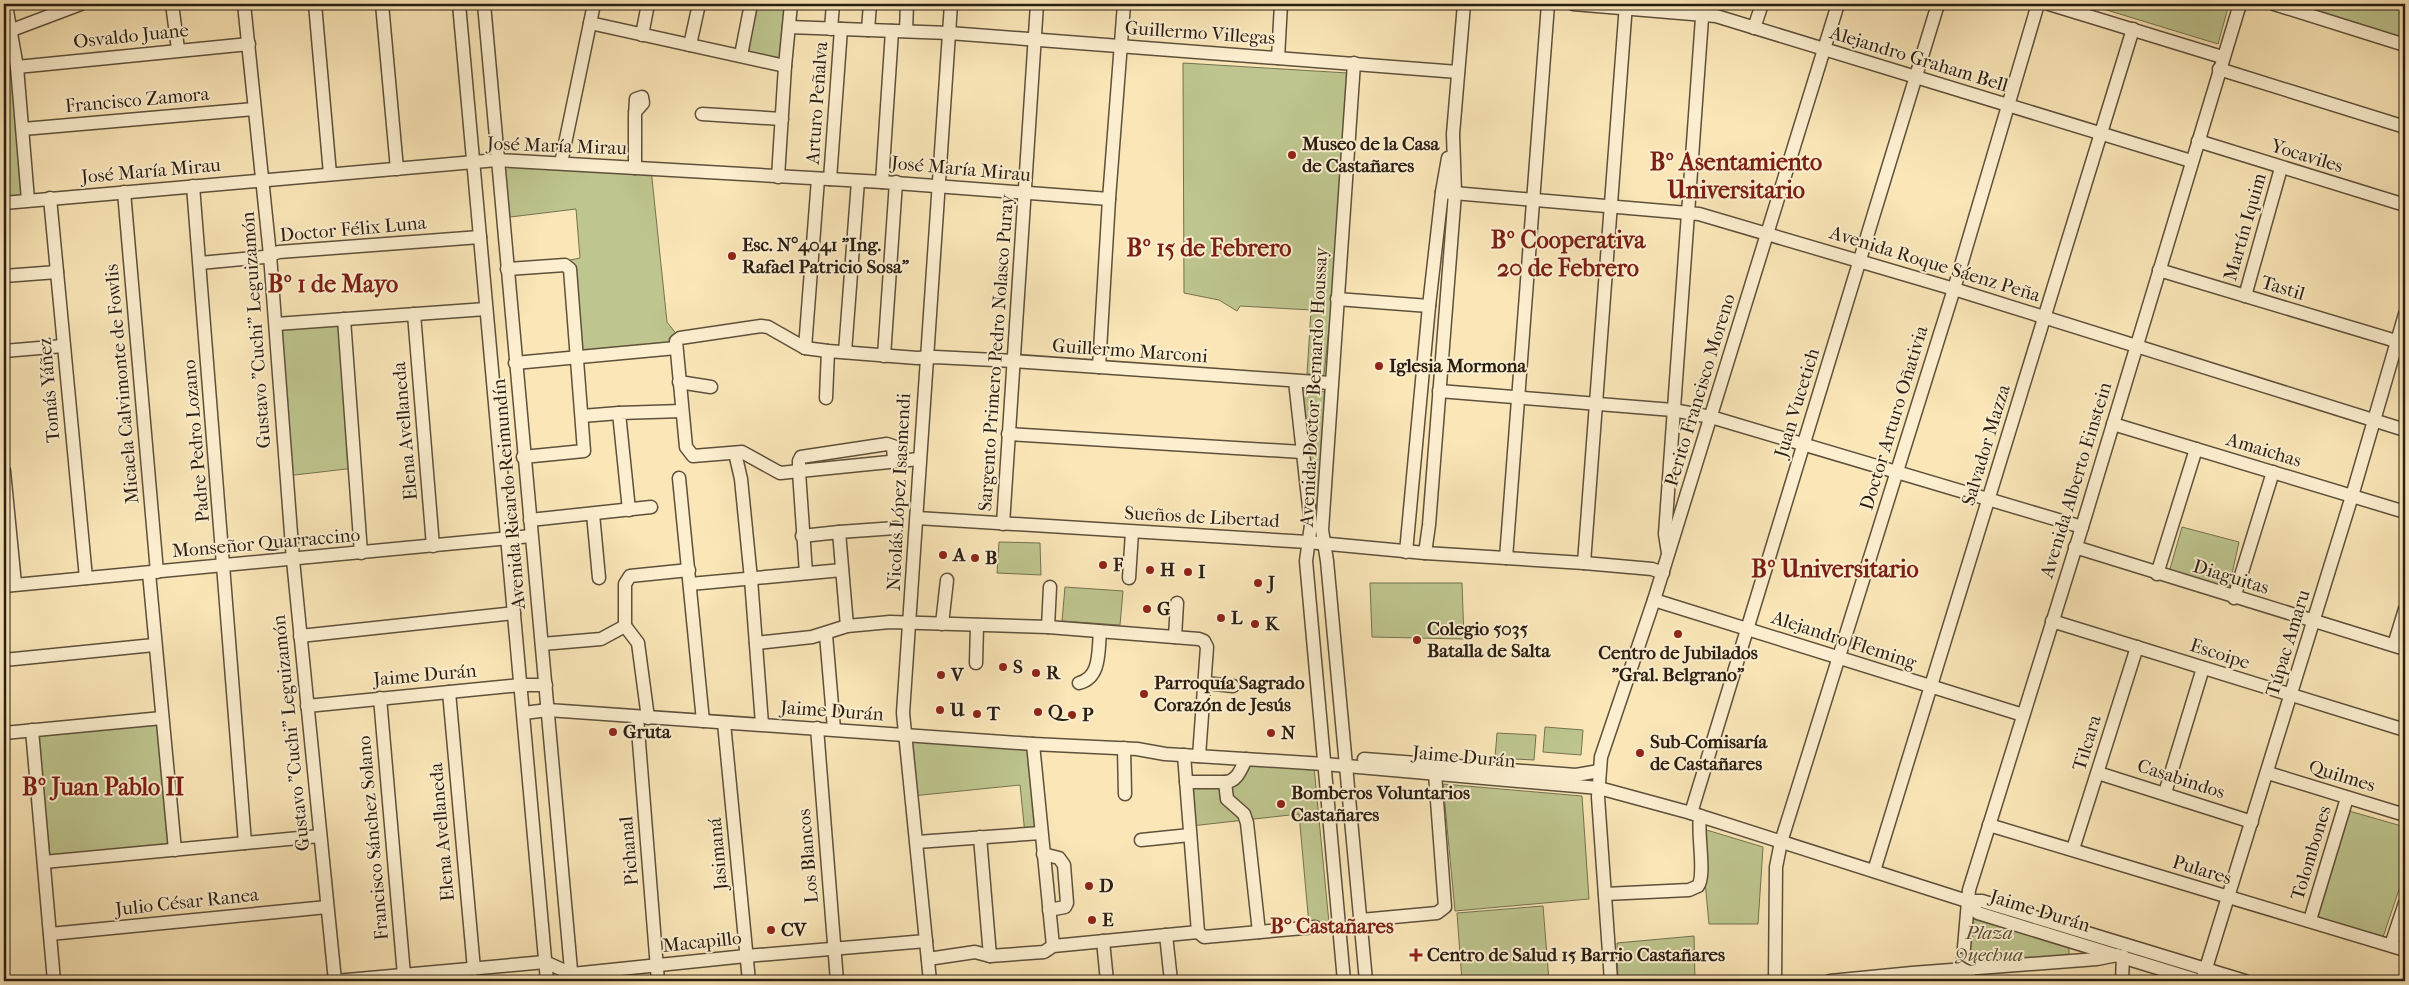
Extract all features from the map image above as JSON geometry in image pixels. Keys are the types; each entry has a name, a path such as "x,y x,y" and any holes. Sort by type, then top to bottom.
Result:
{"street":[{"path":"8,31 81,4"},
{"path":"172,4 178,49"},
{"name":"Gustavo \"Cuchi\" Leguizamón","path":"244,4 276,324 292,560 335,981"},
{"path":"315,4 330,174"},
{"path":"382,4 397,169"},
{"name":"Avenida Ricardo Reimundín","path":"459,4 547,981"},
{"name":"Avenida Ricardo Reimundín","path":"484,4 572,977"},
{"path":"561,163 594,4"},
{"path":"642,35 648,4"},
{"path":"690,45 699,4"},
{"path":"741,55 751,4"},
{"path":"778,177 791,4"},
{"name":"Arturo Peñalva","path":"806,348 824,179 836,29 833,4"},
{"path":"868,30 870,4"},
{"path":"906,31 908,4"},
{"name":"Nicolás López Isasmendi","path":"930,981 903,713 951,4"},
{"name":"Sargento Primero Pedro Nolasco Puray","path":"1003,524 1037,4"},
{"path":"1099,367 1109,199 1124,4"},
{"path":"1278,58 1280,4"},
{"path":"1425,553 1444,344 1448,193 1464,4"},
{"path":"1506,558 1548,4"},
{"name":"Alejandro Graham Bell","path":"1573,4 1703,8 1754,28 2191,161"},
{"path":"1754,28 1762,4"},
{"name":"Perito Francisco Moreno","path":"1611,981 1598,788 1601,756 1668,556 1838,4"},
{"name":"Juan Vucetich","path":"1605,894 1689,890 1698,886 1702,876 1696,815 1747,628 1938,4"},
{"name":"Doctor Arturo Oñativia","path":"1775,981 1776,867 1781,842 1954,288 2038,4"},
{"path":"2049,4 2133,29 2221,63 2405,127"},
{"name":"Avenida Alberto Einstein","path":"1962,975 1967,901 2240,4"},
{"path":"2274,4 2405,45"},
{"path":"6,5 8,31 17,67 28,200"},
{"path":"1584,563 1626,6"},
{"path":"1668,556 1665,534 1703,8"},
{"path":"590,23 785,66"},
{"name":"Guillermo Villegas","path":"789,27 948,33 1458,72"},
{"name":"Salvador Mazza","path":"1874,871 2046,317 2133,29"},
{"path":"882,182 892,32"},
{"name":"Osvaldo Juane","path":"17,67 178,49 249,44"},
{"name":"Avenida Doctor Bernardo Houssay","path":"1354,63 1330,383 1322,530 1366,981"},
{"name":"Francisco Zamora","path":"23,129 254,108"},
{"path":"635,112 635,168"},
{"path":"702,114 782,119"},
{"name":"Yocaviles","path":"2198,142 2405,205"},
{"name":"José María Mirau","path":"4,203 497,160 778,177 896,182 1109,199"},
{"name":"Martín Iquim","path":"2244,296 2281,168"},
{"path":"845,352 858,181"},
{"path":"884,356 896,182"},
{"name":"Padre Pedro Lozano","path":"193,186 245,843"},
{"name":"Micaela Calvimonte de Fowlis","path":"124,192 153,573 154,645 175,850"},
{"path":"1406,552 1429,306 1448,193"},
{"name":"Avenida Roque Sáenz Peña","path":"1448,193 1688,212 1768,233 1954,288 2405,430"},
{"name":"Tomás Yáñez","path":"50,198 86,578"},
{"name":"Doctor Félix Luna","path":"200,263 270,255 279,252 480,237"},
{"path":"507,269 565,266 570,269 584,451 524,457"},
{"name":"Tastil","path":"2158,270 2396,341"},
{"path":"4,276 57,272"},
{"path":"1337,299 1429,306"},
{"path":"276,324 486,309"},
{"name":"Elena Avellaneda","path":"414,314 433,546"},
{"name":"Túpac Amaru","path":"2203,977 2268,774 2375,420 2405,314"},
{"path":"344,319 360,553"},
{"path":"1428,321 1444,344"},
{"path":"516,363 678,343 761,326 768,327 806,348"},
{"path":"678,343 679,382 688,453 698,457 735,453 747,454 775,472 799,472 919,459"},
{"path":"4,351 63,346"},
{"name":"Guillermo Marconi","path":"806,348 884,356 1014,361 1330,383"},
{"path":"826,398 828,351"},
{"path":"679,382 711,387"},
{"name":"Avenida Doctor Bernardo Houssay","path":"1295,382 1311,525 1306,561 1344,981"},
{"path":"1439,391 1673,410 1711,417 2082,527"},
{"path":"582,416 682,411"},
{"path":"619,413 629,510"},
{"name":"Amaichas","path":"2113,424 2405,512"},
{"path":"1008,434 1302,452"},
{"path":"1417,441 1436,435"},
{"path":"2157,574 2196,449"},
{"path":"735,453 741,478 762,724"},
{"path":"4,471 9,585"},
{"path":"799,472 806,574"},
{"path":"2234,598 2273,472"},
{"path":"679,478 703,721"},
{"path":"530,520 651,507"},
{"path":"593,514 599,578"},
{"name":"Sueños de Libertad","path":"917,518 1308,542 1406,552 1584,563 1652,569 1662,573"},
{"path":"802,536 896,528"},
{"path":"839,532 847,626"},
{"path":"1129,578 1132,532"},
{"name":"Monseñor Quarraccino","path":"9,585 292,560 531,536"},
{"name":"Diaguitas","path":"2075,547 2234,598 2400,647"},
{"path":"542,644 602,639 625,626 625,584 630,576 689,570"},
{"path":"690,584 842,570"},
{"path":"942,624 947,580"},
{"path":"1048,627 1050,587"},
{"name":"Alejandro Fleming","path":"1654,600 2023,715"},
{"path":"1175,637 1178,603"},
{"path":"2400,647 2405,609"},
{"path":"300,636 514,613"},
{"name":"Escoipe","path":"2052,621 2405,730"},
{"path":"756,643 826,635 847,626 890,622 1048,627 1204,641 1207,646 1199,752"},
{"path":"976,663 977,625"},
{"name":"Pichanal","path":"625,626 638,643 658,981"},
{"path":"1078,683 1091,677 1095,670 1100,632"},
{"path":"826,635 834,729"},
{"path":"4,660 154,645"},
{"name":"Tilcara","path":"2073,849 2136,647"},
{"path":"2165,793 2203,668"},
{"path":"1205,683 1233,686"},
{"name":"Jaime Durán","path":"307,706 521,684 546,685"},
{"name":"Elena Avellaneda","path":"448,692 474,969"},
{"name":"Francisco Sánchez Solano","path":"380,698 404,975"},
{"name":"Jaime Durán","path":"524,713 548,710 1033,744 1124,748 1184,755 1199,752 1324,760 1434,774 1598,788 1696,815 1967,901 1982,901 2203,977"},
{"path":"4,733 162,718"},
{"name":"Jasimaná","path":"724,723 748,981"},
{"name":"Los Blancos","path":"817,728 837,981"},
{"path":"32,730 54,981"},
{"path":"1033,744 1052,946"},
{"name":"Jaime Durán","path":"1137,749 1156,746 1246,759 1324,760"},
{"path":"1124,748 1125,794"},
{"path":"1184,755 1198,932"},
{"path":"1186,782 1230,782 1236,778 1246,759"},
{"name":"Jaime Durán","path":"1344,762 1576,775 1599,771"},
{"name":"Casabindos","path":"2098,773 2252,822"},
{"path":"1361,920 1437,913 1445,907 1434,774"},
{"name":"Quilmes","path":"2268,774 2405,815"},
{"path":"1225,782 1227,799 1244,814 1247,820 1259,932"},
{"name":"Tolombones","path":"2310,920 2347,798"},
{"name":"Pulares","path":"1989,825 2405,950"},
{"path":"917,842 1041,833"},
{"path":"1141,840 1190,835"},
{"path":"44,862 320,836"},
{"path":"980,837 990,956"},
{"path":"1043,854 1059,858 1064,865 1067,903 1065,907 1049,910"},
{"name":"Jaime Durán","path":"1967,901 1978,913 2120,956 2203,977"},
{"path":"2391,945 2405,903"},
{"name":"Julio César Ranea","path":"50,934 327,907"},
{"path":"928,959 975,952 990,956 1044,952 1052,946 1198,932 1204,937 1315,927"},
{"path":"1166,935 1171,981"},
{"name":"Macapillo","path":"572,977 746,956 926,941"},
{"path":"1103,941 1106,981"},
{"path":"1830,981 1962,975 2120,956 2122,981"},
{"path":"335,981 545,962 572,977"},
{"path":"1962,975 1972,981"},
{"path":"2203,977 2245,981"}],"green space":[{"path":"751,4 790,4 785,66 741,55"},
{"path":"2087,4 2229,4 2218,44"},
{"path":"2295,4 2405,4 2405,39"},
{"path":"10,34 28,200 4,203 4,36"},
{"path":"1183,63 1348,73 1331,309 1324,375 1307,374 1311,310 1240,306 1237,311 1219,300 1184,293"},
{"path":"497,160 651,169 667,322 678,336 676,348 576,356 570,260 580,258 576,209 502,218"},
{"path":"344,319 355,468 286,476 276,324"},
{"path":"1302,390 1327,392 1319,517 1314,514"},
{"path":"2182,527 2239,542 2228,592 2168,576"},
{"path":"999,542 1040,543 1041,575 997,573"},
{"path":"1370,583 1462,583 1464,639 1372,637"},
{"path":"1065,587 1123,591 1120,625 1062,621"},
{"path":"157,723 169,846 50,857 38,735"},
{"path":"1545,727 1583,730 1581,755 1543,752"},
{"path":"1497,733 1536,735 1534,760 1495,758"},
{"path":"906,735 1030,744 1041,833 1025,834 1020,785 912,796"},
{"path":"1246,759 1314,767 1329,923 1309,925 1299,814 1191,826 1186,784 1223,782"},
{"path":"1443,784 1582,796 1589,899 1455,911"},
{"path":"2349,811 2405,827 2405,872 2383,937 2317,919"},
{"path":"1700,828 1763,847 1758,924 1709,924"},
{"path":"1543,906 1549,981 1462,981 1457,913"},
{"name":"Plaza Quechua","path":"1973,919 2069,947 2069,957 1973,965 1968,943"},
{"path":"1694,936 1695,981 1618,981 1617,943"}],"place":[{"name":"Museo de la Casa de Castañares","path":"1292,155"},
{"name":"Esc. N°4041 \"Ing. Rafael Patricio Sosa\"","path":"732,256"},
{"name":"Iglesia Mormona","path":"1379,366"},
{"name":"A","path":"943,555"},
{"name":"B","path":"975,558"},
{"name":"F","path":"1103,565"},
{"name":"H","path":"1150,570"},
{"name":"I","path":"1188,572"},
{"name":"J","path":"1258,583"},
{"name":"G","path":"1147,609"},
{"name":"L","path":"1221,618"},
{"name":"K","path":"1255,624"},
{"name":"Centro de Jubilados \"Gral. Belgrano\"","path":"1678,634"},
{"name":"Colegio 5035 Batalla de Salta","path":"1417,640"},
{"name":"S","path":"1003,667"},
{"name":"R","path":"1036,673"},
{"name":"V","path":"941,675"},
{"name":"Parroquía Sagrado Corazón de Jesús","path":"1144,694"},
{"name":"U","path":"940,710"},
{"name":"Q","path":"1038,712"},
{"name":"T","path":"977,714"},
{"name":"P","path":"1072,715"},
{"name":"Gruta","path":"613,732"},
{"name":"N","path":"1271,733"},
{"name":"Sub-Comisaría de Castañares","path":"1640,753"},
{"name":"Bomberos Voluntarios Castañares","path":"1281,804"},
{"name":"D","path":"1089,886"},
{"name":"E","path":"1092,920"},
{"name":"CV","path":"771,930"},
{"name":"Centro de Salud 15 Barrio Castañares","path":"1416,955"}],"district":[{"name":"Bº Asentamiento Universitario","path":"1736,176"},
{"name":"Bº 15 de Febrero","path":"1209,248"},
{"name":"Bº Cooperativa 20 de Febrero","path":"1568,254"},
{"name":"Bº 1 de Mayo","path":"333,284"},
{"name":"Bº Universitario","path":"1835,569"},
{"name":"Bº Juan Pablo II","path":"103,787"},
{"name":"B° Castañares","path":"1332,926"}]}
